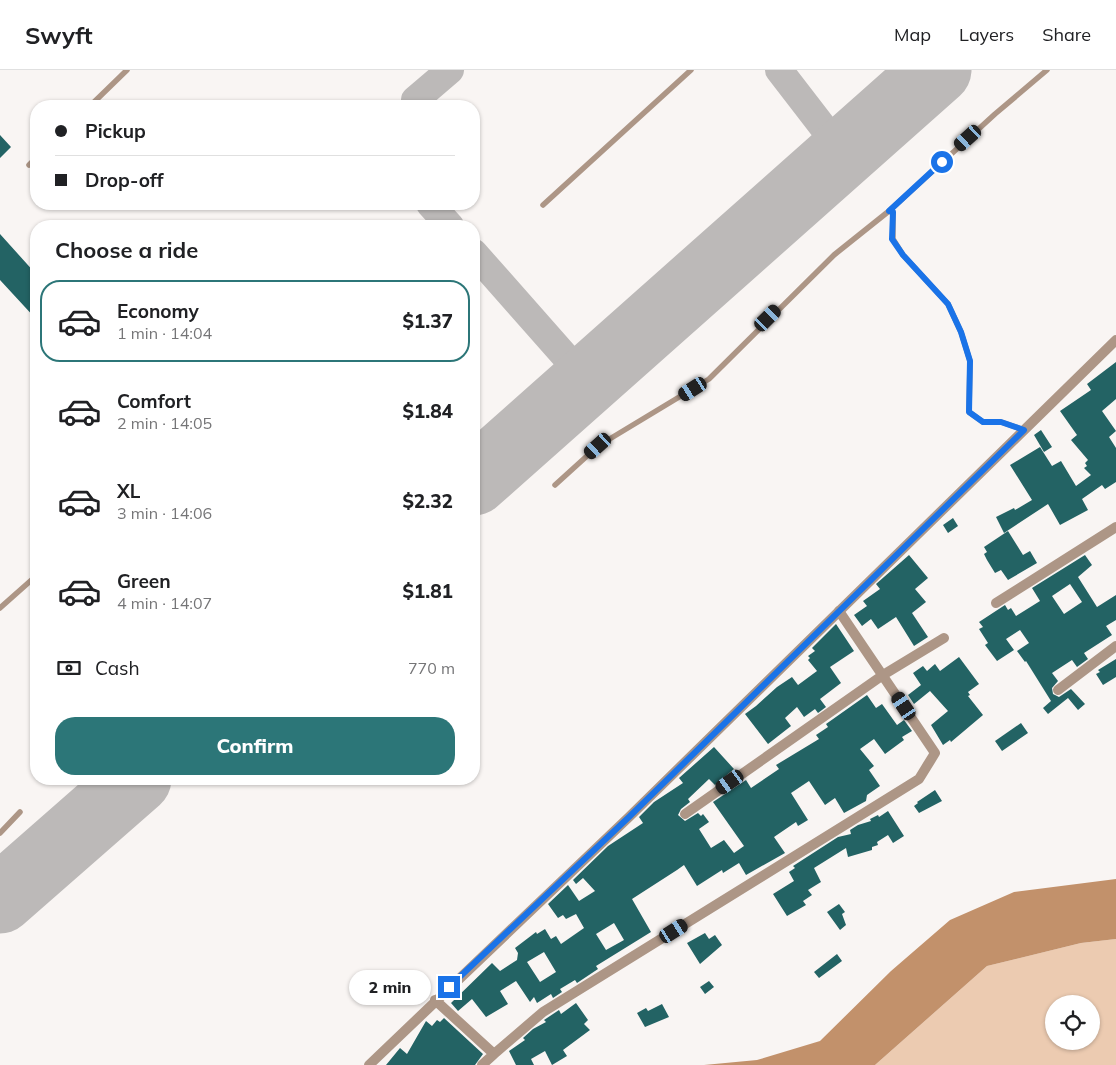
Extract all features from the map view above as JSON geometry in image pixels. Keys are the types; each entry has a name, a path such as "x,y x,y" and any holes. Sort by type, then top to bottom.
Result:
{"street":[{"path":"370,1065 435,1000 629,817 1116,340"},
{"path":"996,603 1116,527"},
{"path":"482,1065 543,1012 919,779 935,753 839,611"},
{"path":"685,814 883,675 944,638"},
{"path":"1058,690 1116,646"},
{"path":"435,1000 494,1054"}],"lane":[{"path":"96,100 127,70"},
{"path":"543,205 691,70"},
{"path":"555,485 598,446 709,379 820,268 889,211 995,114 1048,70"},
{"path":"889,211 893,212 892,239 903,255 948,304 961,332 970,361 969,412 983,422 1001,422 1024,430"},
{"path":"0,608 30,581"},
{"path":"0,833 20,812"}],"shaded area":[{"path":"1116,879 1116,939 1081,943 987,966 875,1065 704,1065 757,1060 820,1041 891,971 950,920 1014,892"},
{"path":"1116,939 1116,1065 875,1065 987,966 1081,943"}],"building":[{"path":"0,135 11,147 0,158"},
{"path":"0,234 30,267 30,312 0,280"},
{"path":"1116,362 1116,399 1102,411 1116,431 1109,437 1116,448 1116,482 1105,489 1102,485 1082,499 1088,510 1060,525 1048,504 1004,533 996,517 1014,508 1015,510 1032,500 1010,465 1040,447 1052,466 1061,461 1076,486 1091,475 1084,468 1087,466 1085,463 1088,460 1071,440 1077,435 1060,411 1091,390 1087,384"},
{"path":"1041,430 1052,447 1044,452 1034,435"},
{"path":"953,518 958,526 948,533 943,525"},
{"path":"1008,531 1023,555 1030,551 1037,563 1008,580 1001,570 995,573 984,554 987,552 984,547"},
{"path":"909,555 928,578 915,589 926,602 912,613 928,637 914,646 896,617 878,629 871,619 862,626 854,615 867,606 863,601 880,589 876,584"},
{"path":"1085,555 1092,565 1078,577 1097,607 1116,595 1116,620 1106,626 1112,635 1084,653 1088,659 1077,667 1072,660 1052,673 1058,681 1052,688 1053,694 1059,697 1071,689 1085,704 1078,710 1068,698 1048,714 1043,708 1051,701 1026,661 1017,651 1029,643 1020,630 1006,639 1014,650 997,661 985,645 988,643 979,629 983,627 979,622 1005,605 1008,610 1011,608 1016,616 1040,601 1032,588","holes":["1070,584 1082,602 1064,614 1052,596"]},
{"path":"836,624 854,651 830,667 841,683 820,699 826,707 818,713 815,709 804,717 797,707 785,718 791,726 768,744 745,714 792,677 798,685 817,671 808,660 810,658 808,656 815,651 812,648"},
{"path":"959,657 979,684 968,692 970,695 968,696 983,715 951,742 950,740 943,745 931,725 948,711 930,691 914,704 908,695 921,685 913,673 923,666 927,671 935,664 940,671"},
{"path":"1116,659 1116,677 1103,685 1096,674 1100,672 1098,670"},
{"path":"867,695 876,708 882,704 897,725 904,720 912,731 902,737 904,740 885,754 874,739 860,749 874,766 869,770 880,786 867,795 866,801 844,813 835,798 825,805 809,781 791,793 808,820 798,826 796,822 774,837 785,853 746,875 739,863 723,873 722,870 697,886 684,865 632,899 651,932 596,966 598,969 577,983 575,980 560,989 562,992 553,998 551,994 537,1003 534,997 530,1002 516,981 500,991 508,1004 486,1017 472,999 458,1011 451,1003 492,963 500,971 517,960 518,953 515,948 536,932 537,934 545,929 551,939 556,936 561,944 584,928 576,914 566,919 563,915 558,918 548,904 568,885 579,901 595,891 583,878 576,884 573,880 608,846 643,823 639,817 654,802 683,783 679,778 714,747 734,769 715,785 709,779 688,799 690,802 681,809 678,815 685,821 698,813 701,816 703,814 709,822 699,829 711,848 724,840 734,853 744,846 713,802 746,780 751,788 779,769 776,765 819,739 816,735 828,727 826,724","holes":["614,923 624,940 606,950 596,934","544,952 556,972 540,982 527,962"]},
{"path":"1021,723 1028,733 1002,751 995,741"},
{"path":"935,790 942,801 919,813 914,806"},
{"path":"888,811 904,836 893,843 888,835 877,842 878,845 872,847 872,850 848,857 846,848 814,868 821,882 808,890 812,895 803,901 806,905 787,916 773,894 794,881 789,872 795,868 793,866 838,837 851,834 850,830 858,825 871,821 870,819 878,815 879,817"},
{"path":"839,904 845,912 842,914 846,925 840,930 827,912"},
{"path":"705,933 709,939 715,935 722,945 700,964 687,943"},
{"path":"837,954 842,961 819,978 814,972"},
{"path":"709,981 714,987 705,994 700,987"},
{"path":"576,1003 588,1020 584,1024 590,1030 563,1050 567,1056 552,1065 545,1051 531,1059 534,1065 516,1065 509,1051 525,1040 523,1038 533,1029 546,1022 544,1020 559,1010 561,1014"},
{"path":"662,1004 669,1017 645,1027 637,1013 646,1008 648,1011"},
{"path":"444,1018 483,1054 475,1065 386,1065 400,1048 407,1054 426,1021 432,1026 437,1020 440,1022"}],"taxiway":[{"path":"415,100 450,70"},
{"path":"779,70 843,153"},
{"path":"435,210 445,220"},
{"path":"480,260 587,381"}],"runway":[{"path":"480,476 937,70"},
{"path":"0,899 130,785"}],"route":[{"path":"449,987 629,817 1024,430 1001,422 983,422 969,412 970,361 961,332 948,304 903,255 892,239 893,212 889,211 942,162"}]}
